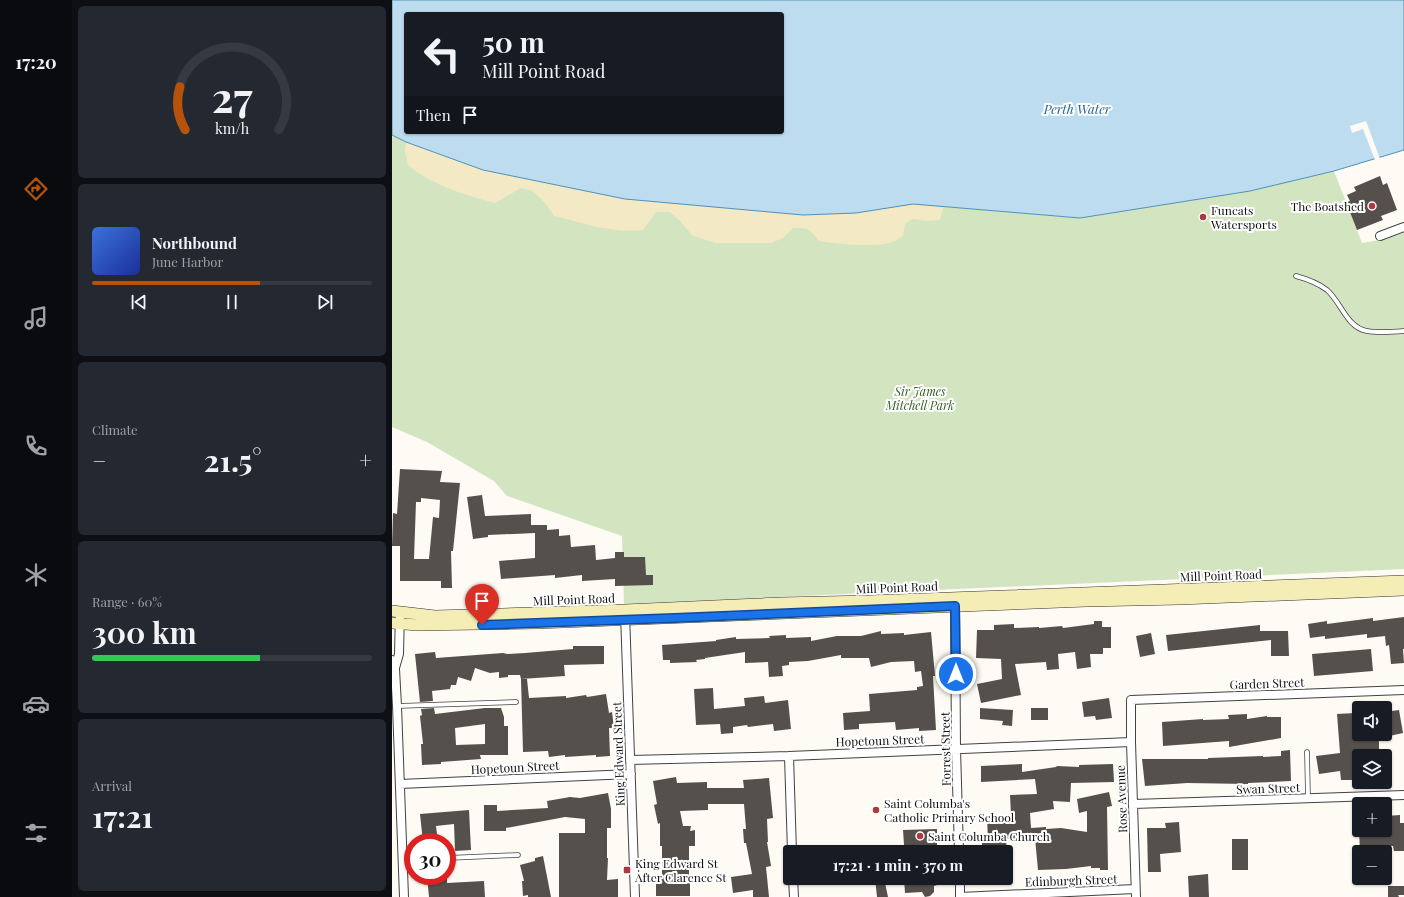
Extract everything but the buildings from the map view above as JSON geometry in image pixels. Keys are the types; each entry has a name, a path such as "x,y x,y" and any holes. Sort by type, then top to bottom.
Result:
{"main road":[{"name":"Mill Point Road","path":"955,601 1404,581"},
{"name":"Mill Point Road","path":"396,624 468,625 781,603 1180,599 1404,590"},
{"name":"Mill Point Road","path":"396,611 436,616 625,615"}],"street":[{"path":"1380,236 1404,227"},
{"name":"Forrest Street","path":"955,601 956,749 959,845"},
{"path":"395,669 399,654 396,611"},
{"name":"King Edward Street","path":"625,615 635,897"},
{"path":"392,660 395,669 397,706 404,897"},
{"name":"Garden Street","path":"1131,700 1404,690"},
{"name":"Rose Avenue","path":"1131,700 1136,893"},
{"name":"Hopetoun Street","path":"630,760 789,756 1131,742"},
{"path":"789,756 792,845"},
{"name":"Hopetoun Street","path":"400,784 631,774"},
{"name":"Swan Street","path":"1134,804 1404,795"},
{"path":"793,885 794,897"},
{"path":"960,885 960,897"},
{"name":"Edinburgh Street","path":"960,897 1136,893"}],"lane":[{"path":"1296,276 1310,280 1327,290 1357,328 1366,331 1404,332"},
{"path":"397,706 516,702"},
{"path":"1307,752 1308,798"},
{"path":"456,858 518,855"}],"green space":[{"name":"Sir James Mitchell Park","path":"392,135 406,142 913,204 1080,218 1250,191 1334,171 1362,243 1385,239 1404,232 1404,569 624,604 622,536 507,496 494,481 427,442 392,427"}],"sand":[{"path":"406,142 483,170 625,199 803,215 856,213 913,204 944,206 940,220 928,221 912,219 905,224 903,236 895,241 885,244 856,245 819,241 809,230 803,228 793,228 783,238 771,243 716,243 693,236 670,212 656,212 643,230 632,231 598,227 554,216 545,203 533,191 521,188 495,203 469,196 452,190 419,174 408,165 405,151"}],"water":[{"name":"Perth Water","path":"392,0 1404,0 1404,150 1334,171 1250,191 1080,218 913,204 856,213 803,215 625,199 483,170 406,142 392,135"}],"pier":[{"path":"1366,121 1380,159 1375,160 1363,129 1352,133 1350,126"}],"place":[{"name":"The Boatshed","path":"1372,206"},
{"name":"Funcats Watersports","path":"1203,217"},
{"name":"Saint Columba's Catholic Primary School","path":"876,810"},
{"name":"Saint Columba Church","path":"920,836"},
{"name":"King Edward St After Clarence St","path":"627,870"}],"route":[{"path":"482,625 955,606 956,674"}]}
